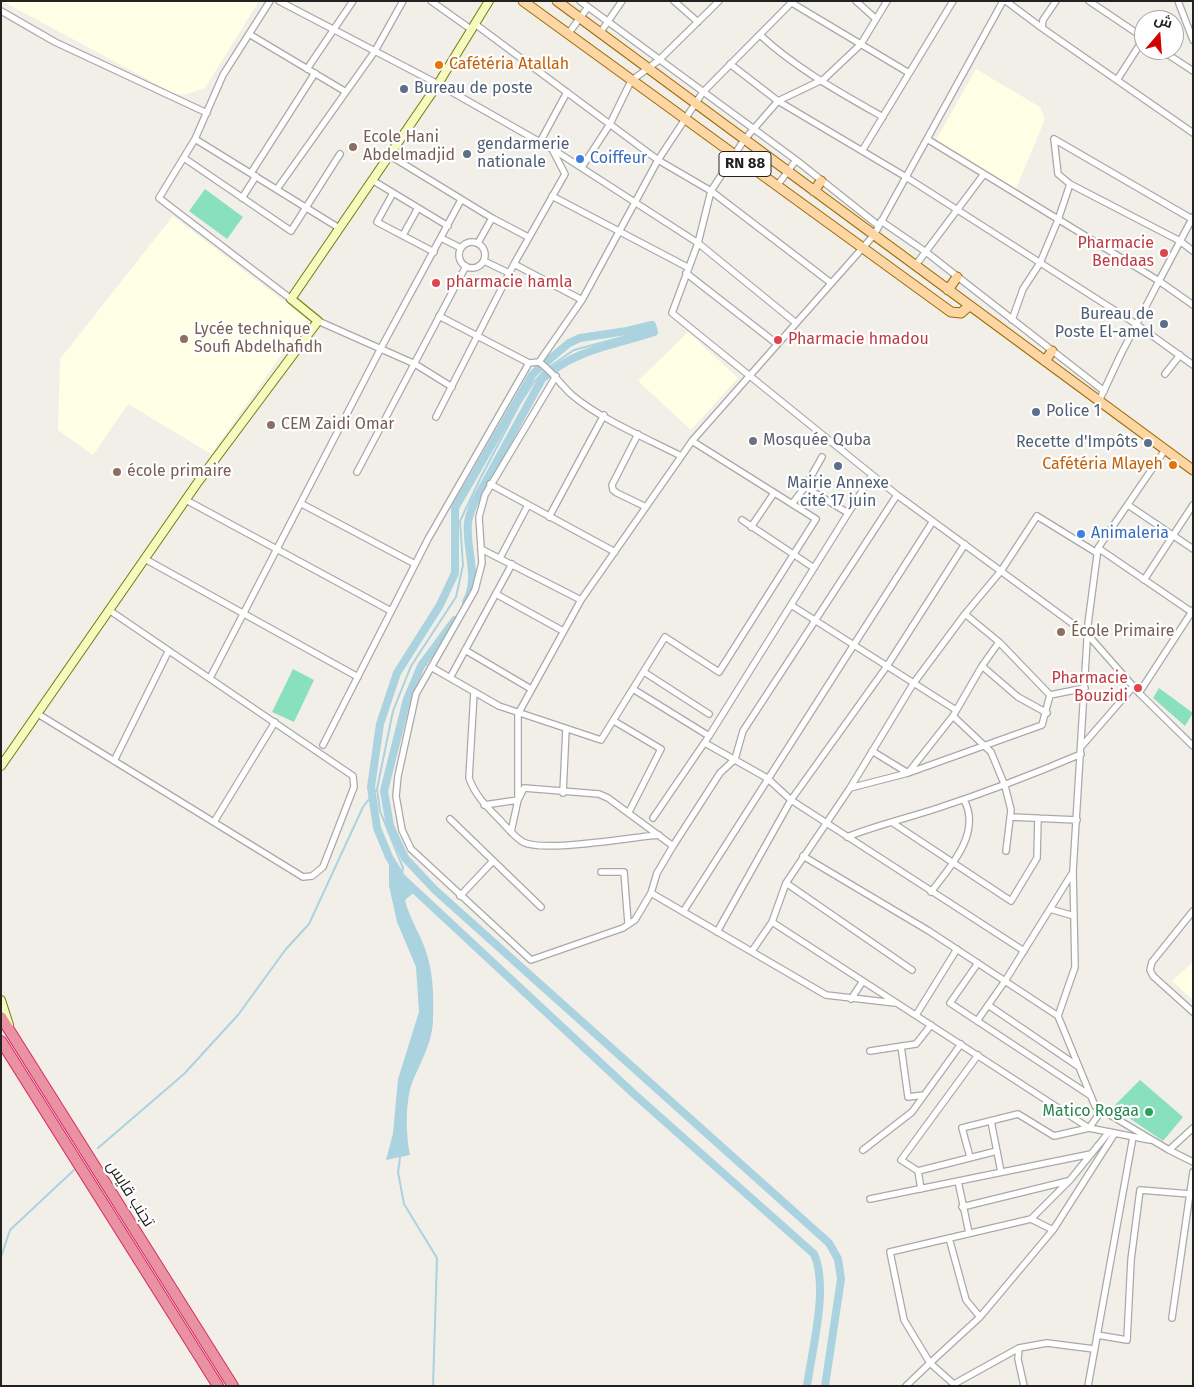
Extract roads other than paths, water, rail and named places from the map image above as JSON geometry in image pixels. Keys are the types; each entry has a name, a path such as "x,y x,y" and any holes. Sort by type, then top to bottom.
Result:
{"highway":[{"name":"تجنب قايس","path":"1,1018 233,1386"},
{"name":"تجنب قايس","path":"1,1041 218,1386"}],"main road":[{"name":"RN 88","path":"523,1 733,156 951,312 962,313 969,306"},
{"path":"557,1 814,191 878,227 915,266 1193,470"},
{"path":"814,191 821,181"},
{"path":"948,290 957,277"},
{"path":"1044,361 1052,351"}],"street":[{"path":"270,1 224,75 195,139 159,198 318,321 415,364 452,387"},
{"path":"279,1 438,84 582,167 698,243 796,323"},
{"path":"307,69 353,1"},
{"path":"277,189 375,51 403,1"},
{"path":"431,1 474,27 658,160 711,190 831,283"},
{"path":"291,299 438,84 489,1"},
{"path":"580,1 796,160 878,227 926,252 1104,391"},
{"path":"600,33 622,1"},
{"path":"674,1 698,22"},
{"path":"582,167 610,124 632,81 659,60 719,1"},
{"path":"856,1 876,19"},
{"path":"888,1 860,44 821,82 778,101 752,128 711,190 698,243 672,313 897,495 1088,635 1133,687 1193,746"},
{"path":"862,151 953,1"},
{"path":"512,832 518,800 518,714 581,600 692,441 863,248 878,227 1004,1 1193,133"},
{"path":"1042,28 1043,20 1056,1"},
{"path":"1090,1 1134,31"},
{"path":"1178,1 1193,40"},
{"path":"540,363 582,300 618,230 658,160 694,103 792,2 909,73"},
{"path":"568,34 588,7"},
{"path":"1,11 55,42 207,113"},
{"path":"249,34 346,92"},
{"path":"760,35 779,52 821,82 883,117"},
{"path":"1117,80 1134,54"},
{"path":"1176,60 1193,71"},
{"path":"730,64 778,101 906,177 1136,324 1193,364"},
{"path":"242,198 315,74"},
{"path":"540,142 566,92"},
{"path":"195,139 339,228"},
{"path":"927,139 1159,281 1193,305"},
{"path":"1099,401 1136,324 1159,281 1180,241 1192,218 1054,139 1058,174 1070,184 1180,241 1193,251"},
{"path":"436,417 528,237 565,174 552,149"},
{"path":"184,158 291,232 340,154"},
{"path":"389,155 461,200 528,237"},
{"path":"777,186 796,160"},
{"path":"915,266 984,174"},
{"path":"372,180 448,226"},
{"path":"1012,320 1023,289 1040,263 1058,220 1070,184"},
{"path":"393,193 377,222 434,252"},
{"path":"552,196 618,230 687,270 777,344"},
{"path":"210,678 302,504 381,348 461,200"},
{"path":"403,235 418,208"},
{"path":"478,243 492,218"},
{"path":"441,238 461,248"},
{"path":"470,242 478,243 485,252 484,260 477,267 466,266 460,258 461,248 470,242"},
{"path":"484,260 509,273"},
{"path":"514,264 582,300"},
{"path":"357,472 466,266"},
{"path":"439,316 529,362 540,363 572,395 604,415 681,456"},
{"path":"1,766 186,500 318,321"},
{"path":"1165,374 1180,355"},
{"path":"323,745 415,564 529,362"},
{"path":"553,374 485,495 479,517 482,563 475,590 416,694 398,776 398,811 402,830 411,849 531,960 623,928 635,920 651,893 657,873 673,846 720,773 735,759 743,731 816,622 897,495"},
{"path":"549,516 604,415"},
{"path":"638,434 612,485 616,493 646,507"},
{"path":"431,667 474,692 518,714 602,740 665,637 719,672 816,519 692,441"},
{"path":"1058,1016 1074,968 1074,871 1081,747 1088,635 1098,551 1165,450"},
{"path":"792,504 805,487 822,457"},
{"path":"653,818 710,736 872,474"},
{"path":"490,484 615,552"},
{"path":"805,487 848,513"},
{"path":"751,527 774,493"},
{"path":"186,500 277,551 391,611"},
{"path":"302,504 415,564"},
{"path":"500,558 528,505"},
{"path":"1128,505 1193,550"},
{"path":"1144,580 1193,505"},
{"path":"752,951 772,922 786,883 850,788 914,684 965,614 1001,571 1037,516 1098,551 1192,612 1139,693"},
{"path":"742,520 814,568"},
{"path":"683,912 933,521"},
{"path":"717,932 791,800 887,666 964,544"},
{"path":"482,549 581,600"},
{"path":"144,559 358,677"},
{"path":"450,678 512,564"},
{"path":"496,594 564,631"},
{"path":"791,606 956,710"},
{"path":"38,714 303,877 312,876 323,867 355,781 346,769 168,652 109,610"},
{"path":"965,614 999,642 1050,695"},
{"path":"908,773 953,716 982,666 999,642"},
{"path":"465,650 531,689"},
{"path":"114,761 168,652"},
{"path":"982,666 1018,697 1047,712"},
{"path":"644,672 709,714"},
{"path":"1081,747 1133,687"},
{"path":"1050,695 1085,688"},
{"path":"633,689 710,736"},
{"path":"474,692 468,771 472,787 484,805 522,842 534,846 659,835"},
{"path":"850,788 908,773 984,747 1042,724 1047,712 1050,695"},
{"path":"953,716 991,752 1005,786 1011,817 1006,851"},
{"path":"614,721 661,749 629,812"},
{"path":"214,822 275,722"},
{"path":"563,793 566,729"},
{"path":"705,742 767,778 791,800 1024,951"},
{"path":"872,751 908,773"},
{"path":"847,837 871,827 893,823 1005,786 1081,754"},
{"path":"518,800 524,788 605,796 673,846"},
{"path":"484,805 518,800"},
{"path":"931,892 952,863 968,836 969,809 964,800"},
{"path":"1011,817 1077,820"},
{"path":"893,823 1011,901 1038,858 1038,818"},
{"path":"450,819 541,907"},
{"path":"803,856 978,963 1058,1016 1095,1106 1193,1162"},
{"path":"460,896 493,861"},
{"path":"977,1021 1005,981 1074,871"},
{"path":"601,872 624,872 628,923"},
{"path":"786,883 912,970"},
{"path":"651,893 826,995 897,1003"},
{"path":"1050,909 1074,916"},
{"path":"1193,911 1152,962 1150,970 1153,976 1193,1012"},
{"path":"772,922 1090,1128 1154,1141"},
{"path":"916,1015 957,950"},
{"path":"978,963 950,1004 1091,1096"},
{"path":"851,999 863,981"},
{"path":"1,1000 12,1034"},
{"path":"988,1006 1079,1067"},
{"path":"870,1051 916,1044 932,1025"},
{"path":"863,1150 912,1112 961,1044"},
{"path":"901,1046 908,1097 924,1095"},
{"path":"921,1189 918,1171 901,1160 978,1055"},
{"path":"970,1157 962,1128 1018,1114 1054,1136 1090,1128 1102,1110"},
{"path":"991,1121 1002,1172"},
{"path":"1169,1150 1193,1128"},
{"path":"1094,1349 1048,1343 1019,1348 955,1385 930,1363 904,1320 890,1252 1031,1219 1070,1180 1091,1154 1112,1133"},
{"path":"906,1386 980,1317 1053,1230 1112,1133"},
{"path":"1088,1386 1133,1137"},
{"path":"918,1171 997,1151"},
{"path":"870,1199 1091,1154"},
{"path":"1172,1318 1193,1172"},
{"path":"962,1207 1070,1180"},
{"path":"958,1181 969,1233"},
{"path":"1097,1335 1127,1340 1131,1260 1140,1190 1190,1194"},
{"path":"1031,1219 1053,1230"},
{"path":"949,1238 966,1300 980,1317"},
{"path":"1019,1348 1018,1360 1024,1386"}],"water":[{"path":"389,857 402,878 416,891 405,900 429,963 433,990 433,1009 431,1035 412,1083 408,1100 407,1129 410,1155 386,1160 393,1133 398,1079 419,1012 416,967 397,922 389,886"}],"waterway":[{"path":"466,602 472,583 468,522 474,503 542,379 555,369 581,355 654,332 652,325 580,338 569,343 532,375 455,508 455,573 440,605 397,673 380,724 371,787 377,828 389,857 402,878 634,1094 814,1254 820,1283 820,1301 807,1386"},
{"path":"549,367 574,350 649,330"},
{"path":"401,878 403,868 380,811 377,789 393,711 411,666 456,597 463,565 460,521 519,405 534,382 545,370"},
{"path":"455,620 421,666 407,699 384,791 390,826 405,858 435,890 829,1243 838,1259 841,1279 825,1386"},
{"path":"98,1148 184,1074 238,1015 286,949 309,924 363,807 376,790"},
{"path":"400,1158 398,1172 404,1204 437,1258 433,1386"},
{"path":"1,1257 10,1230 74,1170"}],"place":[{"name":"Cafétéria Atallah","path":"439,65"},
{"name":"Bureau de poste","path":"404,89"},
{"name":"Ecole Hani Abdelmadjid","path":"353,147"},
{"name":"gendarmerie nationale","path":"467,154"},
{"name":"Coiffeur","path":"580,159"},
{"name":"Pharmacie Bendaas","path":"1164,253"},
{"name":"pharmacie hamla","path":"436,283"},
{"name":"Bureau de Poste El-amel","path":"1164,324"},
{"name":"Lycée technique Soufi Abdelhafidh","path":"184,339"},
{"name":"Pharmacie hmadou","path":"778,340"},
{"name":"Police 1","path":"1036,412"},
{"name":"CEM Zaidi Omar","path":"271,425"},
{"name":"Mosquée Quba","path":"753,441"},
{"name":"Recette d'Impôts","path":"1148,443"},
{"name":"Cafétéria Mlayeh","path":"1173,465"},
{"name":"Mairie Annexe cité 17 juin","path":"838,466"},
{"name":"école primaire","path":"117,472"},
{"name":"Animaleria","path":"1081,534"},
{"name":"École Primaire","path":"1061,632"},
{"name":"Pharmacie Bouzidi","path":"1138,688"},
{"name":"Matico Rogaa","path":"1149,1112"}]}
